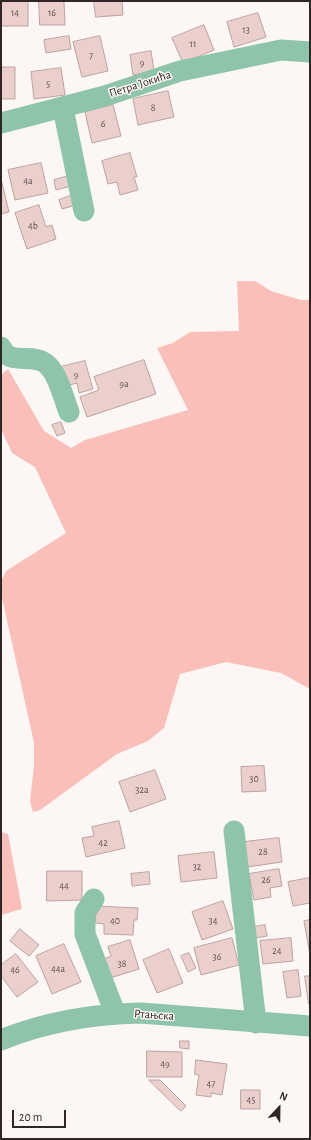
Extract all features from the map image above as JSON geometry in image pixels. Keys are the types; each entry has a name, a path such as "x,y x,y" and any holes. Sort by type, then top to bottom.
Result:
{"street":[{"name":"Петра Јокића","path":"1,123 63,108 139,86 180,71 281,50 310,52"},
{"path":"63,108 84,211"},
{"path":"1,347 7,356 12,358 39,360 46,364 53,372 69,412"},
{"path":"234,831 256,1023"},
{"path":"94,899 85,913 85,934 115,1013"},
{"name":"Ртањска","path":"1,1040 15,1034 86,1017 115,1013 141,1013 310,1026"}],"shaded area":[{"path":"237,281 255,281 271,291 301,300 310,300 310,689 281,673 226,662 180,674 164,728 148,741 117,754 40,810 33,812 30,802 34,765 34,743 1,593 1,581 6,571 66,533 35,467 12,453 1,429 1,375 8,369 44,431 71,448 85,440 188,410 157,348 173,343 190,332 239,331"},
{"path":"1,832 8,834 22,909 1,915"}],"building":[{"path":"1,1 28,1 28,26 1,26"},
{"path":"39,1 64,1 65,25 40,25"},
{"path":"94,1 122,1 123,15 96,17"},
{"path":"258,13 266,37 234,47 227,22"},
{"path":"204,25 214,50 183,63 172,38"},
{"path":"69,36 71,49 46,53 44,40"},
{"path":"100,36 108,71 82,77 73,42"},
{"path":"151,51 154,71 133,75 130,55"},
{"path":"1,67 15,67 15,99 1,99"},
{"path":"61,68 65,95 34,99 31,72"},
{"path":"168,91 174,117 138,125 133,99"},
{"path":"113,105 121,136 92,143 85,112"},
{"path":"130,153 137,177 134,177 138,190 120,195 117,182 108,184 102,161"},
{"path":"41,163 48,193 15,200 8,170"},
{"path":"69,176 71,186 56,190 54,180"},
{"path":"1,179 9,212 1,214"},
{"path":"73,195 76,205 62,209 59,200"},
{"path":"39,205 46,227 52,225 56,239 27,249 15,213"},
{"path":"144,360 156,394 87,417 80,397 99,390 94,377"},
{"path":"85,361 93,389 79,393 77,383 66,386 61,367"},
{"path":"61,422 65,433 57,436 52,425"},
{"path":"264,766 266,791 242,792 241,767"},
{"path":"155,770 166,799 130,812 119,782"},
{"path":"119,821 125,848 86,857 82,838 94,836 92,827"},
{"path":"279,838 282,862 247,867 244,842"},
{"path":"214,852 217,878 181,882 178,856"},
{"path":"279,869 282,886 270,888 271,897 254,900 249,874"},
{"path":"47,871 82,871 82,900 47,901"},
{"path":"149,872 150,884 132,886 131,874"},
{"path":"310,878 310,903 293,906 288,882"},
{"path":"223,901 233,929 202,940 192,912"},
{"path":"96,906 138,908 137,920 134,920 133,935 104,934 104,924 96,923"},
{"path":"310,920 310,955 304,921"},
{"path":"265,925 267,936 255,938 253,927"},
{"path":"20,929 39,945 29,956 10,941"},
{"path":"232,938 239,965 201,975 194,948"},
{"path":"291,938 293,961 263,964 260,941"},
{"path":"130,940 139,969 110,978 104,959 111,956 108,947"},
{"path":"64,944 81,982 52,994 36,956"},
{"path":"169,949 183,983 157,993 143,960"},
{"path":"189,953 196,968 188,972 181,956"},
{"path":"16,954 38,982 17,997 1,976 1,965"},
{"path":"298,970 301,996 287,998 283,972"},
{"path":"305,976 310,976 310,1004 309,1004"},
{"path":"180,1041 189,1041 189,1049 180,1048"},
{"path":"147,1051 182,1052 182,1077 147,1077"},
{"path":"196,1060 227,1064 222,1095 211,1093 211,1097 196,1095 199,1075 195,1074"},
{"path":"149,1080 160,1080 186,1106 181,1111"},
{"path":"241,1090 260,1090 260,1109 241,1109"}]}
